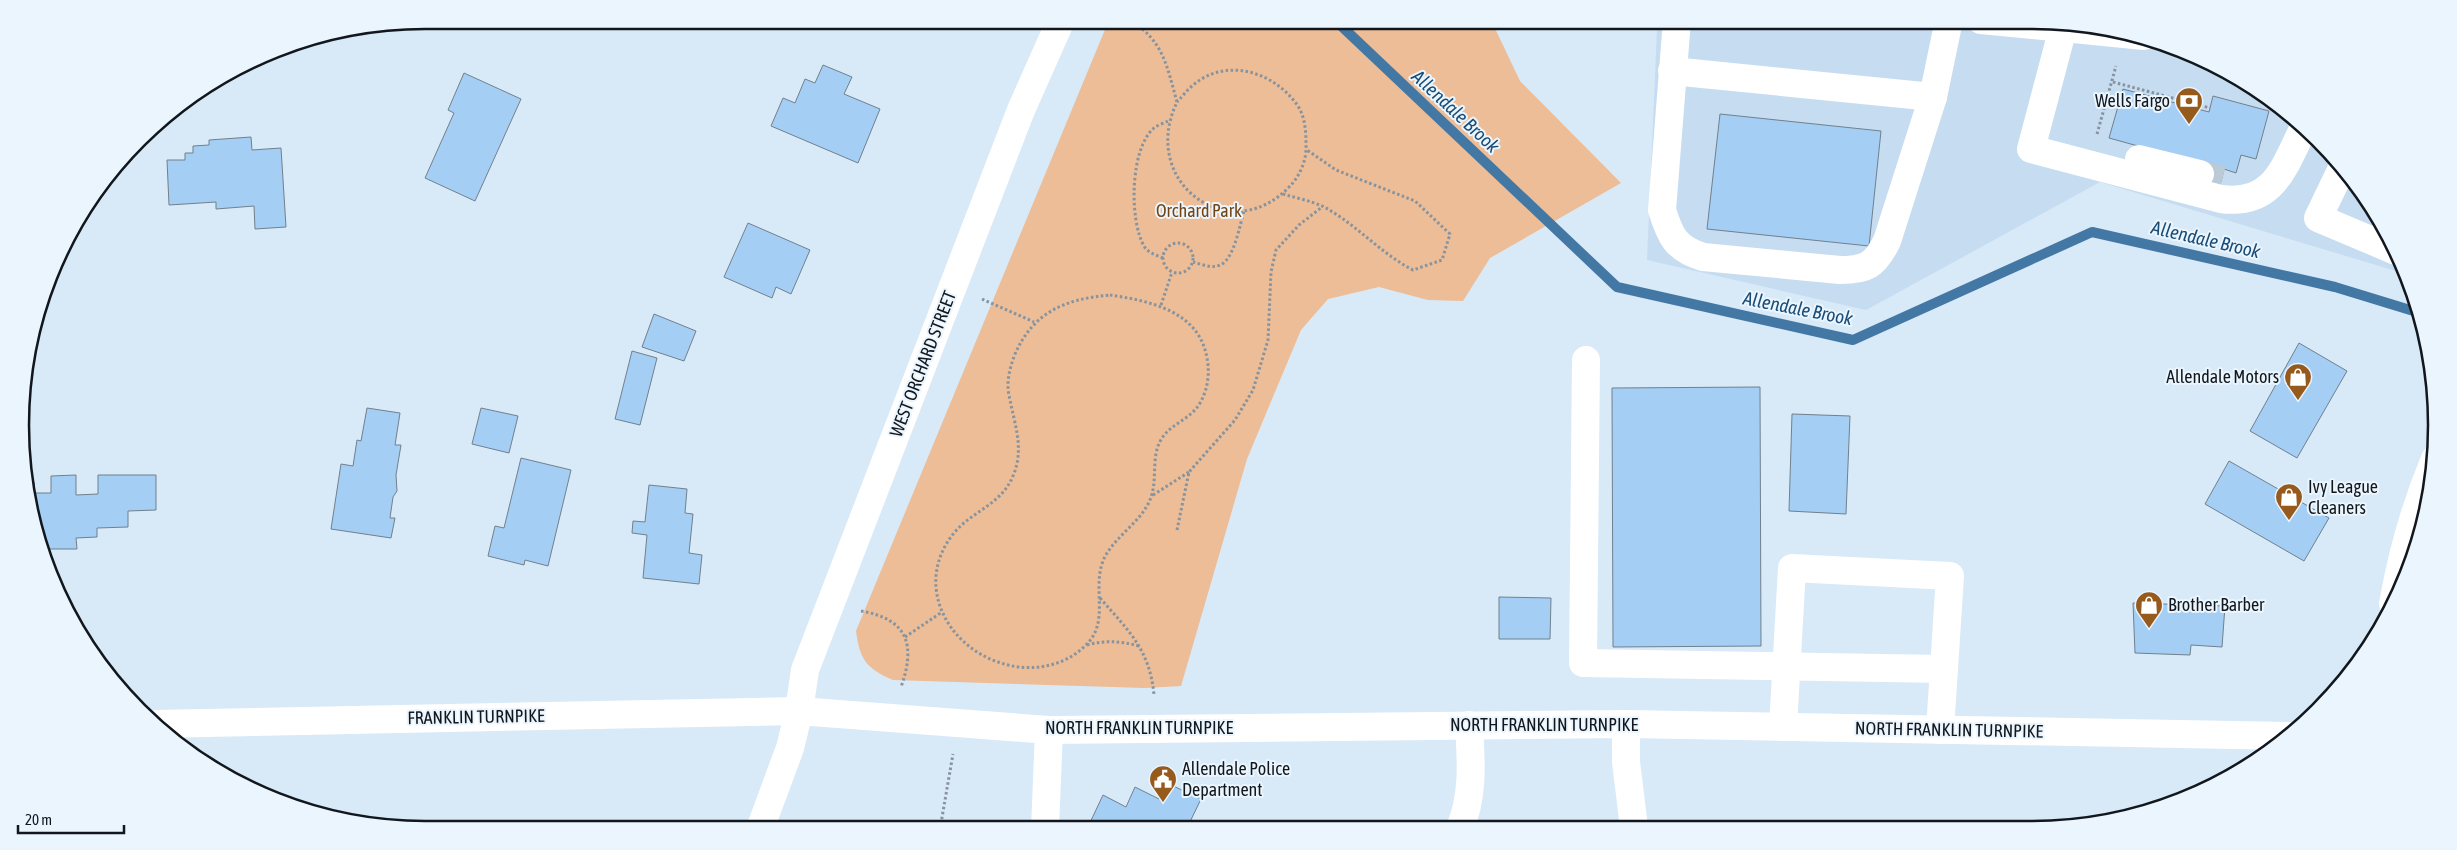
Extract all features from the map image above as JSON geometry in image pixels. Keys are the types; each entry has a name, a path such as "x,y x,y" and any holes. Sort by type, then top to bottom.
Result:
{"main road":[{"name":"WEST ORCHARD STREET","path":"763,821 790,748 809,660 1021,110 1056,29"},
{"path":"1675,29 1662,210 1667,228 1676,243 1688,253 1703,258 1840,270 1857,270 1869,265 1879,257 1887,241 1933,97 1948,29"},
{"path":"2062,30 2031,149 2221,200 2249,200 2280,176 2301,134"},
{"path":"1672,71 1933,97"},
{"path":"2036,132 2262,191"},
{"path":"2339,175 2318,218 2385,246"},
{"path":"1586,360 1583,662 1944,668"},
{"path":"2397,579 2400,562 2423,488"},
{"path":"1783,727 1792,568 1950,576 1940,730"},
{"name":"FRANKLIN TURNPIKE","path":"165,724 799,711"},
{"name":"NORTH FRANKLIN TURNPIKE","path":"799,711 1049,730 1626,724 2277,736"},
{"path":"1626,724 1626,762 1633,821"},
{"path":"1462,821 1470,790 1472,764 1469,725"},
{"path":"1046,821 1049,730"}],"path":[{"path":"1140,29 1160,47 1177,102"},
{"path":"2094,148 2117,63"},
{"path":"1238,70 1261,74 1282,86 1297,104 1306,127 1307,150 1302,167 1294,182 1283,194 1265,206 1244,211 1220,209 1198,200 1181,184 1170,164 1166,140 1168,121 1177,102 1193,85 1214,74 1238,70"},
{"path":"2112,82 2210,108"},
{"path":"1163,258 1150,252 1142,242 1136,215 1135,175 1144,144 1154,128 1168,121"},
{"path":"1283,194 1323,207 1360,231 1393,260 1413,270 1442,260 1450,234 1415,201 1336,170 1307,150"},
{"path":"1152,495 1153,468 1162,438 1200,404 1207,386 1209,369 1205,346 1198,331 1181,317 1160,305 1110,294 1068,302 1034,322 1020,344 1008,377 1008,393 1019,440 1019,458 1014,476 1006,490 994,503 954,534 944,550 935,583 942,612 959,638 973,651 998,663 1014,667 1032,668 1051,665 1068,658 1087,645 1096,630 1101,611 1098,580 1103,560 1152,495 1189,472 1235,420 1253,390 1268,340 1271,272 1276,250 1300,225 1323,207"},
{"path":"1193,262 1211,267 1222,265 1230,257 1244,211"},
{"path":"1180,243 1188,246 1192,253 1193,262 1188,269 1181,273 1172,272 1165,266 1163,258 1166,250 1172,244 1180,243"},
{"path":"1160,305 1172,272"},
{"path":"982,299 1034,322"},
{"path":"1177,530 1189,472"},
{"path":"1100,598 1131,631 1140,646 1152,676 1154,695"},
{"path":"852,610 878,614 890,620 905,636 909,658 901,689"},
{"path":"905,636 942,612"},
{"path":"1087,645 1111,641 1140,646"},
{"path":"941,821 954,749"}],"shaded area":[{"path":"1648,29 2032,29 2084,32 2135,42 2184,59 2230,82 2293,127 2330,164 2346,184 2375,227 2397,271 2100,182 1866,310 1647,260 1657,30"}],"green space":[{"name":"Orchard Park","path":"1105,29 1495,29 1520,81 1621,183 1490,258 1463,301 1428,300 1379,287 1328,299 1301,330 1247,459 1181,686 1145,688 893,680 870,667 866,662 862,656 856,631"}],"building":[{"path":"823,65 852,77 844,94 880,109 858,163 771,126 783,98 795,103 805,79 815,83"},
{"path":"464,73 521,99 475,201 425,178 454,113 448,110"},
{"name":"Wells Fargo","path":"2123,89 2209,112 2213,96 2269,111 2256,159 2241,155 2236,173 2224,169 2221,182 2199,177 2203,164 2109,138"},
{"path":"1720,114 1881,131 1869,246 1707,229"},
{"path":"251,137 252,150 281,148 286,227 255,229 254,206 216,209 216,202 169,205 167,160 185,160 185,153 193,153 193,146 209,145 209,140"},
{"path":"748,223 810,250 791,294 776,287 772,298 724,277"},
{"path":"654,314 696,331 684,361 642,347"},
{"name":"Allendale Motors","path":"2299,343 2347,371 2297,458 2250,431"},
{"path":"632,351 657,358 640,425 615,419"},
{"path":"1760,387 1761,646 1613,647 1612,388"},
{"path":"367,408 400,413 395,445 401,445 396,475 397,491 393,497 390,518 395,518 391,538 331,529 341,464 353,466 357,440 361,441"},
{"path":"481,408 518,416 509,453 472,444"},
{"path":"1792,414 1850,416 1846,514 1789,511"},
{"path":"521,458 571,470 548,566 525,560 524,565 488,556 495,526 504,528"},
{"path":"2229,461 2329,518 2304,561 2205,504"},
{"path":"76,475 76,495 98,494 98,475 156,475 156,510 128,511 128,527 97,528 97,537 76,538 77,549 49,549 42,528 33,482 35,493 51,493 51,476"},
{"path":"649,485 687,489 685,513 693,514 689,553 702,555 699,584 643,578 647,535 632,533 633,521 645,522"},
{"path":"1499,597 1551,598 1550,639 1499,639"},
{"path":"2133,603 2225,606 2222,647 2191,645 2190,655 2135,653"},
{"name":"Allendale Police Department","path":"1167,783 1201,799 1190,821 1091,821 1103,795 1126,807 1135,787 1159,799"}],"waterway":[{"name":"Allendale Brook","path":"1345,29 1617,287 1853,340 2092,232 2335,287 2411,310"}],"tunnel":[{"path":"2200,174 2222,180"}],"place":[{"name":"Wells Fargo","path":"2189,125"},
{"name":"Allendale Motors","path":"2298,401"},
{"name":"Ivy League Cleaners","path":"2289,521"},
{"name":"Brother Barber","path":"2149,629"},
{"name":"Allendale Police Department","path":"1163,803"}]}
